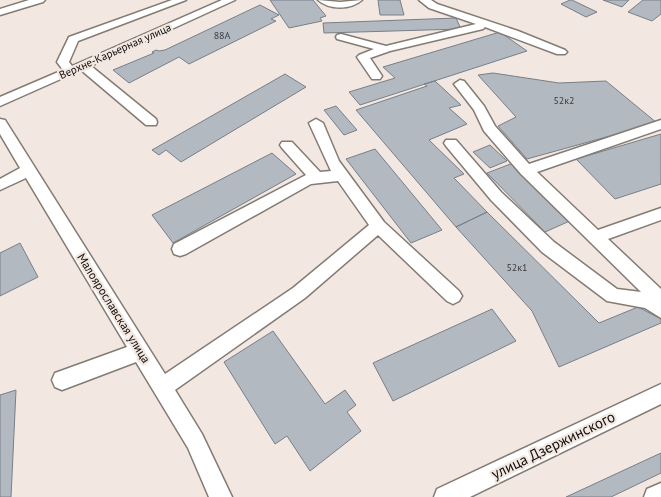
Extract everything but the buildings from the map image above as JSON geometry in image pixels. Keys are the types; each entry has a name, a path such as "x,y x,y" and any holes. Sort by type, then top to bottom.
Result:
{"street":[{"path":"0,12 34,0"},
{"path":"70,70 63,62 73,39 110,19 180,0"},
{"name":"Верхне-Карьерная улица","path":"0,102 230,0"},
{"path":"323,0 331,5 351,3 357,0"},
{"path":"424,0 433,6 561,52"},
{"path":"376,76 363,57 386,49 479,27 482,23"},
{"path":"341,37 386,49"},
{"path":"82,65 151,122"},
{"path":"460,84 480,109 489,128 526,170 661,300"},
{"name":"Малоярославская улица","path":"0,123 195,441 221,497"},
{"path":"316,123 333,163 378,226 453,296"},
{"path":"526,170 661,124"},
{"path":"451,143 496,196 548,247 613,296 649,301 661,310"},
{"path":"288,145 317,178"},
{"path":"0,185 29,170"},
{"path":"180,249 308,179 342,175"},
{"path":"596,237 661,214"},
{"path":"162,387 299,293 378,226"},
{"path":"62,380 140,351"},
{"name":"улица Дзержинского","path":"445,497 661,394"},
{"path":"655,497 661,494"}]}
